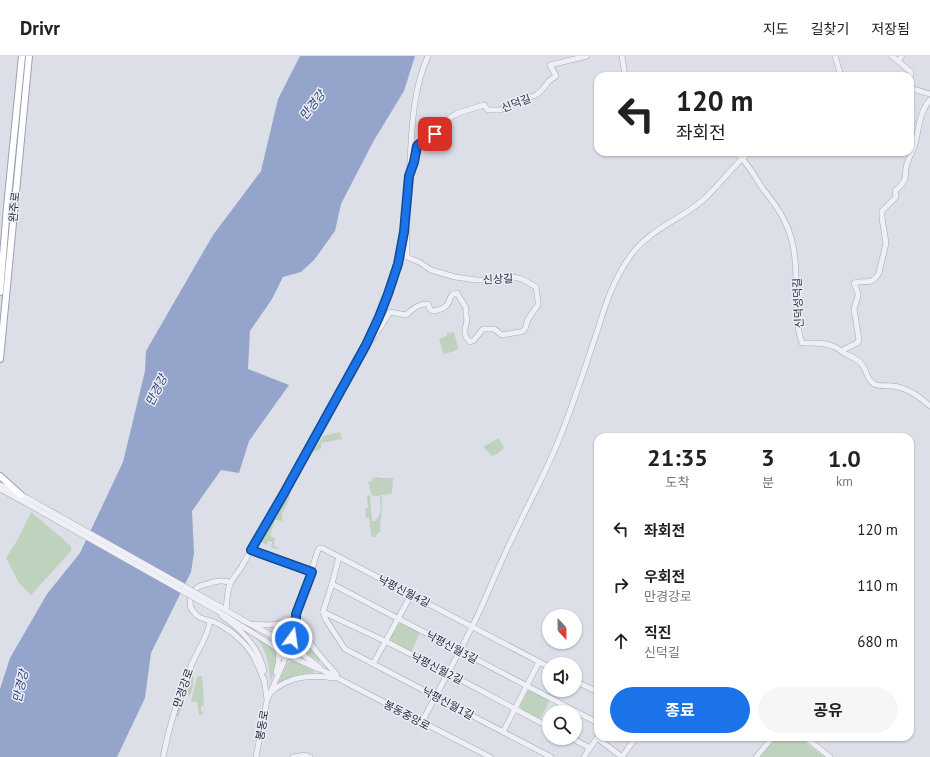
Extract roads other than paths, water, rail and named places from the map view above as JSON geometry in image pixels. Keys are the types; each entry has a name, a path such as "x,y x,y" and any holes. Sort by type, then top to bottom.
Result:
{"main road":[{"name":"완주로","path":"0,292 22,56"},
{"name":"완주로","path":"0,359 29,56"},
{"path":"0,476 21,495"}],"street":[{"path":"211,621 221,612 231,583 283,495 362,352 379,317 392,284 398,264 407,208 414,107 420,75 428,56"},
{"name":"신덕길","path":"409,176 414,162 417,146 433,136 448,119 458,113 484,105 488,110 500,110 536,95 556,76 550,65 587,56"},
{"path":"622,56 624,72"},
{"path":"835,56 840,72"},
{"path":"892,56 911,72"},
{"path":"898,61 902,56"},
{"path":"914,89 930,94"},
{"path":"914,148 922,113 930,100"},
{"path":"422,722 460,651 507,549 544,474 569,415 607,301 621,270 640,244 704,200 745,156"},
{"path":"841,351 857,343 859,340 854,309 858,293 854,283 859,281 871,282 879,273 886,243 882,212 896,197 896,192 905,179 907,163 910,156"},
{"name":"신덕성덕길","path":"742,158 782,215 788,229 794,248 796,264 797,316 802,343 824,344 836,347 862,364 867,376 873,383 880,386 893,386 908,391 930,406"},
{"name":"신상길","path":"362,352 390,312 406,315 416,307 425,304 428,304 432,311 436,311 446,306 451,296 458,293 466,308 467,320 465,334 470,342 474,340 483,329 494,329 502,335 523,331 528,319 538,305 536,287 522,279 502,276 489,280 462,278 431,270 419,262 407,257 407,208"},
{"path":"0,485 21,495 27,501"},
{"path":"0,489 27,501 221,612 282,639 292,641"},
{"name":"낙평신월4길","path":"282,639 297,617 296,614 312,572 318,550 322,548 542,664"},
{"path":"251,550 312,572"},
{"path":"323,612 339,557"},
{"path":"231,583 227,581 211,582 198,587 192,594 190,607 193,612 203,619 211,621 235,635 246,645 259,666 264,681"},
{"name":"낙평신월3길","path":"332,584 594,721"},
{"path":"373,664 411,595"},
{"path":"221,612 235,635"},
{"path":"221,612 252,643 256,650 263,666 267,700"},
{"name":"봉동중앙로","path":"221,612 269,642 281,656 288,656 324,671 490,757"},
{"name":"낙평신월2길","path":"323,612 385,641 542,722"},
{"name":"낙평신월1길","path":"323,612 326,620 345,649 551,757"},
{"path":"248,623 269,626 294,620 317,653 340,679"},
{"name":"낙평신월4길","path":"292,641 294,620"},
{"name":"만경강로","path":"163,757 168,732 181,691 211,621"},
{"path":"277,651 278,642 282,639"},
{"name":"봉동중앙로","path":"292,641 306,657 324,671"},
{"path":"288,656 294,652 295,646"},
{"name":"봉동로","path":"269,694 269,688 277,669 279,659 277,651"},
{"name":"봉동로","path":"256,757 267,700 288,656"},
{"path":"503,732 539,662"},
{"path":"269,694 283,684 301,678 314,676 340,679"},
{"path":"582,684 594,690"},
{"path":"584,757 595,741"},
{"path":"603,741 622,757 633,741"},
{"path":"756,757 770,741"},
{"path":"810,741 830,757"},
{"path":"582,744 590,748"},
{"path":"293,757 305,755 310,757"}],"water":[{"name":"만경강","path":"300,56 415,56 404,91 373,142 341,204 335,231 314,260 301,272 283,277 272,299 250,331 248,369 289,385 249,441 239,473 221,470 192,511 194,553 191,572 151,653 145,698 117,757 0,757 0,689 10,658 47,594 80,553 123,462 145,371 146,351 213,235 261,171 278,99"}]}
